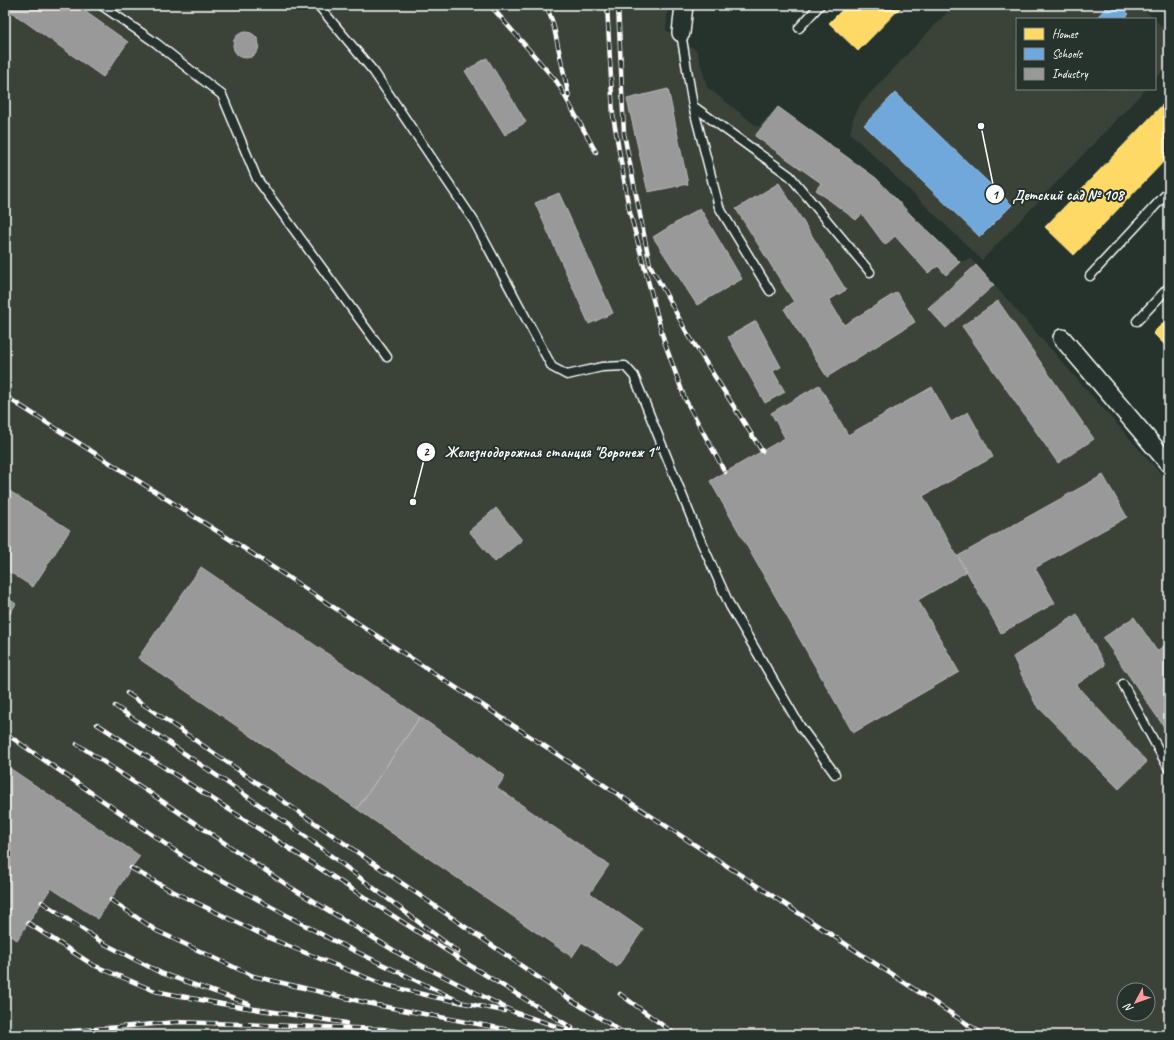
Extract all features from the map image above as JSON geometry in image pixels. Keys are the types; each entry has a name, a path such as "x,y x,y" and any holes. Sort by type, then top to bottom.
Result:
{"street":[{"path":"681,33 684,5"},
{"path":"1062,338 1169,464"}],"lane":[{"path":"101,5 156,43 222,95 257,179 387,357"},
{"path":"318,5 374,72 474,221 552,367 567,376 602,367 625,366 634,376 700,539 730,606 800,726 835,774"},
{"path":"799,28 820,5"},
{"path":"681,33 694,106 719,207 770,291"},
{"path":"694,106 790,176 870,272"},
{"path":"1090,276 1169,191"},
{"path":"1137,321 1169,287"},
{"path":"1123,684 1169,769"}],"shaded area":[{"path":"5,5 668,5 666,30 697,51 707,87 758,127 778,107 876,178 959,262 971,259 1169,483 1169,1025 1160,1035 5,1035"},
{"path":"954,5 1140,5 1153,18 1016,18 1016,90 1145,90 982,260 850,133 853,119 861,103"},
{"path":"1156,21 1169,33 1169,64 1156,78"}],"building: Homes":[{"path":"847,5 903,5 858,51 829,23"},
{"path":"1169,98 1169,156 1074,255 1045,227"},
{"path":"1169,317 1169,349 1153,333"}],"building: Schools":[{"path":"1109,5 1120,5 1129,14 1125,18 1096,18"},
{"path":"895,93 1012,205 980,237 864,125"}],"building: Industry":[{"path":"10,5 76,5 128,42 103,77 7,9"},
{"path":"246,32 255,36 259,45 255,54 246,58 237,54 233,45 237,36"},
{"path":"487,58 526,122 505,135 465,71"},
{"path":"668,89 688,184 648,192 627,99"},
{"path":"778,107 876,178 913,217 960,262 946,275 938,266 928,273 895,236 885,245 862,214 856,220 816,190 821,183 755,136"},
{"path":"779,183 846,290 829,300 844,325 897,292 915,322 827,377 784,309 794,302 736,209"},
{"path":"559,193 613,313 589,324 535,203"},
{"path":"700,208 742,279 697,305 653,237"},
{"path":"976,265 994,285 946,328 928,308"},
{"path":"998,301 1094,439 1058,463 962,326"},
{"path":"756,321 781,367 773,371 785,392 765,403 728,337"},
{"path":"819,385 848,435 932,387 951,422 968,412 993,457 923,496 966,572 918,600 959,672 853,733 710,481 785,438 771,413"},
{"path":"1103,475 1127,517 1035,568 1055,603 1001,633 958,556"},
{"path":"5,488 70,530 33,587 5,569"},
{"path":"496,508 522,540 495,562 469,531"},
{"path":"201,567 420,717 357,809 138,658"},
{"path":"5,596 16,604 5,621"},
{"path":"1077,614 1105,665 1076,685 1147,762 1119,789 1036,705 1013,657"},
{"path":"1134,617 1157,651 1169,642 1169,734 1103,638"},
{"path":"420,717 505,776 497,788 609,865 590,893 643,930 617,967 582,942 572,957 357,809"},
{"path":"5,765 140,856 98,919 51,888 17,940 5,932"}],"railway":[{"path":"490,5 557,82 596,152"},
{"path":"546,5 553,23 569,97"},
{"path":"607,5 613,115 629,209 664,341 685,399 725,472"},
{"path":"618,5 624,134 650,265 686,331 762,451"},
{"path":"5,396 242,547 984,1035"},
{"path":"127,693 568,998 627,1035"},
{"path":"115,706 305,836 458,952"},
{"path":"97,724 466,963 572,1028"},
{"path":"5,733 200,868 332,940 463,1003"},
{"path":"77,744 290,887 403,956 514,1012 582,1035"},
{"path":"131,868 170,890 269,938 382,984 434,997 504,1011"},
{"path":"111,900 157,931 253,976 376,1005 536,1035"},
{"path":"42,902 103,943 161,973 249,1004"},
{"path":"28,923 93,965 155,991 222,1004 346,1023"},
{"path":"620,994 676,1035"},
{"path":"27,1035 177,1022 383,1029 420,1035"}],"place":[{"name":"Детский сад № 108","path":"981,126"},
{"name":"Железнодорожная станция \"Воронеж 1\"","path":"413,502"}]}
